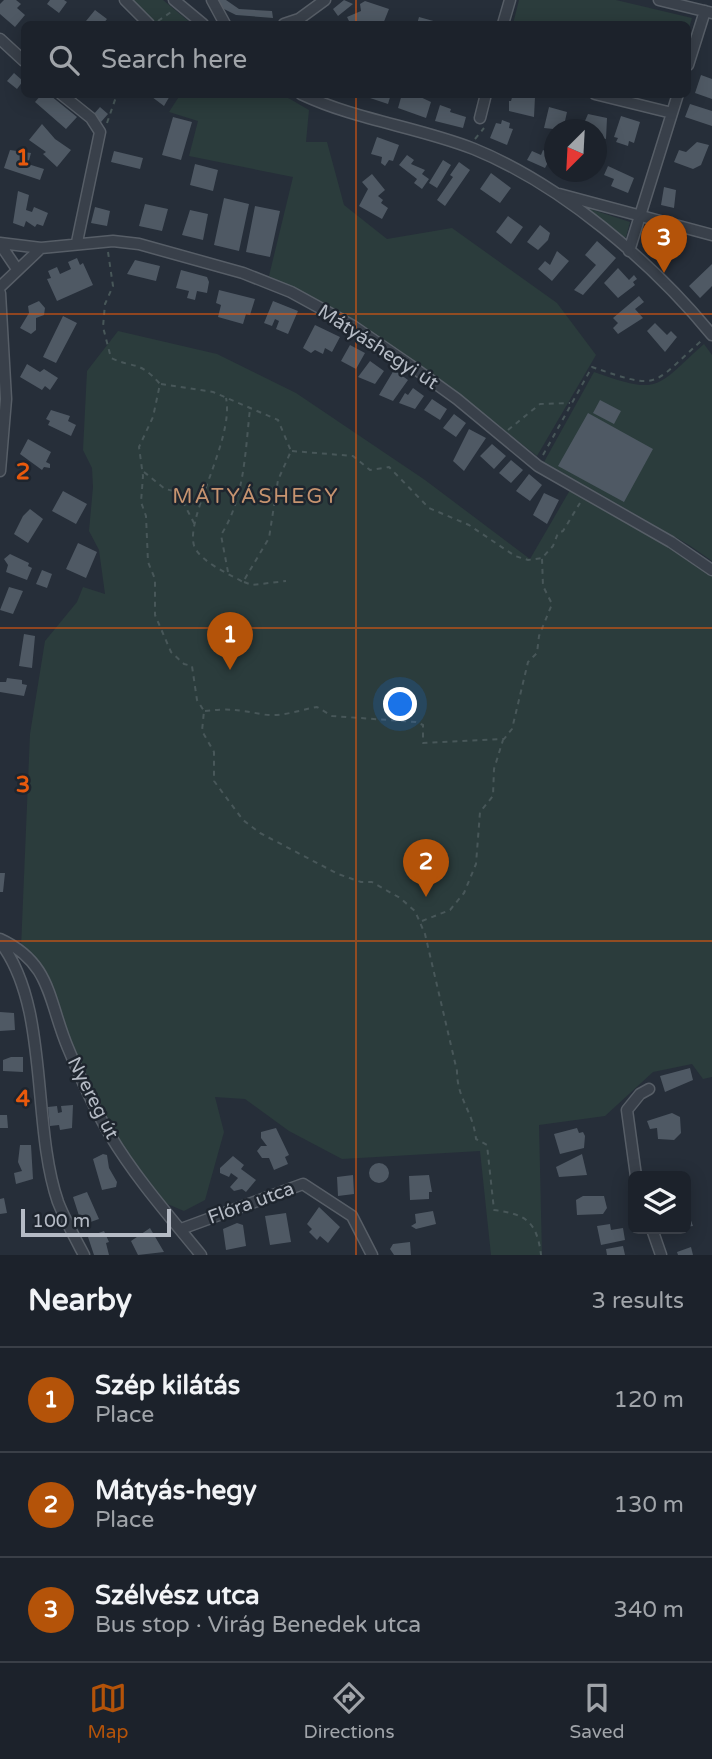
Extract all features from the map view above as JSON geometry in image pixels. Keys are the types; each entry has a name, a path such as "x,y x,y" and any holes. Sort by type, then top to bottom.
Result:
{"street":[{"path":"125,0 148,21"},
{"path":"212,0 223,21"},
{"path":"293,21 325,0"},
{"path":"504,21 510,0"},
{"path":"659,0 708,12 691,57"},
{"path":"177,3 199,21"},
{"path":"0,39 21,58"},
{"path":"66,98 91,118 100,132 77,242"},
{"path":"313,98 472,149 513,168 554,192 629,251 711,334"},
{"path":"480,118 485,98"},
{"path":"611,98 672,113"},
{"path":"629,251 677,98"},
{"path":"554,192 712,235"},
{"name":"Mátyáshegyi út","path":"0,244 41,248 77,242 113,241 139,244 243,273 291,292 353,326 457,399 538,466 671,542 712,570"},
{"name":"Mátyáshegyi út","path":"0,244 17,269"},
{"path":"0,287 41,248"},
{"path":"0,293 6,399 0,471"},
{"path":"0,941 20,974 27,993 40,1104 58,1200 84,1255"},
{"name":"Nyereg út","path":"0,941 21,948 36,964 47,984 67,1047 108,1132 122,1154 201,1255"},
{"path":"635,1171 627,1110 640,1094 649,1089"},
{"name":"Flóra utca","path":"181,1229 303,1184 352,1216 372,1255"},
{"path":"654,1234 661,1255"}],"path":[{"path":"155,21 177,3"},
{"path":"100,132 106,125 116,98"},
{"path":"108,252 113,286 105,304 103,327 111,358 140,365 160,384 193,388 226,398 278,420 291,451 278,480 269,538 243,582"},
{"path":"538,466 592,366 635,382 649,382 661,378 711,334"},
{"path":"160,384 153,417 139,447 143,472 141,502 146,516 148,562 155,579 155,615 172,652 184,664 192,666 197,700 204,711 202,731 214,751 214,781 243,820 260,833 328,869 361,882 372,882 400,898 415,911 457,1071 457,1092 469,1107 476,1139 487,1145 494,1210 517,1213 528,1220 537,1234 541,1255"},
{"path":"226,398 229,413 226,431 220,442 211,481 196,513 193,539 196,549 228,574 251,585 286,581"},
{"path":"503,436 524,414 540,404 572,404"},
{"path":"228,574 221,535 234,514 239,494 250,408"},
{"path":"291,451 353,456 370,470 389,467 429,508 470,524 509,553 528,560 542,558"},
{"path":"143,472 180,496 195,525"},
{"path":"419,922 450,910 464,893 476,864 480,812 493,796 494,769 504,739 512,729 528,662 537,653 539,636 552,604 543,586 542,558 578,509 576,504 590,498"},
{"path":"204,711 242,708 260,714 288,715 317,707 332,716 416,722 423,725 423,743 504,739"}],"shaded area":[{"path":"130,0 163,0 188,21 153,21"},
{"path":"519,0 616,0 692,18 691,21 514,21"},
{"path":"178,98 288,98 309,110 306,142 327,142 344,205 387,239 452,228 557,303 596,355 537,456 432,374 345,315 269,276 293,177 189,156 198,121 169,112"},
{"path":"584,207 630,222 626,237 622,238"},
{"path":"118,331 217,354 296,393 425,480 530,559 570,490 658,538 712,574 712,1077 703,1079 692,1064 653,1072 605,1116 539,1125 542,1255 491,1255 480,1151 342,1159 289,1131 245,1099 215,1097 224,1132 205,1200 184,1211 158,1200 109,1132 47,984 21,948 30,734 45,641 77,602 83,587 105,594 99,550 89,531 92,468 83,450 87,371"},
{"path":"704,344 712,355 712,561 689,545 544,462 594,372 632,384 655,384 675,371"}],"building":[{"path":"4,0 16,0 21,4 17,8 25,15 15,27 0,14 0,4"},
{"path":"50,0 67,2 59,13 47,4"},
{"path":"218,0 226,0 239,9 272,11 273,18 236,15 224,9"},
{"path":"344,0 353,4 338,16 333,9"},
{"path":"365,1 389,9 384,21 349,21 347,17 361,11 360,4"},
{"path":"95,10 107,19 105,21 86,21"},
{"path":"419,17 433,21 418,21"},
{"path":"14,73 21,79 21,84 17,89 7,81"},
{"path":"701,75 712,79 712,99 695,93"},
{"path":"38,98 53,98 77,117 66,129 35,102"},
{"path":"153,98 169,98 164,106"},
{"path":"370,98 390,98 388,104"},
{"path":"401,98 422,98 431,102 426,118 398,108"},
{"path":"512,98 535,98 534,117 509,111"},
{"path":"690,104 712,111 712,126 685,117"},
{"path":"440,105 451,109 450,112 466,117 463,128 435,121"},
{"path":"100,107 108,114 101,122 93,115"},
{"path":"549,107 567,112 565,119 546,119"},
{"path":"588,114 607,118 607,119 586,119"},
{"path":"621,116 640,122 634,143 629,141 628,146 616,142 618,138 614,137"},
{"path":"173,117 192,122 181,160 162,155"},
{"path":"502,120 510,123 509,128 513,129 507,145 490,138 496,123 501,124"},
{"path":"42,124 55,139 71,150 57,167 43,154 46,152 29,140"},
{"path":"377,137 399,145 393,161 389,160 385,166 381,163 382,157 371,154"},
{"path":"697,142 709,145 701,165 693,169 674,162 679,150 686,152"},
{"path":"10,150 31,153 28,164 44,169 40,180 4,168"},
{"path":"543,150 544,168 527,160 532,151 541,155"},
{"path":"114,151 143,158 140,169 111,162"},
{"path":"407,155 414,160 411,164 425,170 422,174 429,179 422,189 414,183 417,179 399,165"},
{"path":"443,160 451,165 437,188 429,183"},
{"path":"459,162 470,170 445,206 437,200 453,177 450,175"},
{"path":"195,164 218,170 213,191 190,185"},
{"path":"608,166 634,178 628,193 611,186 614,179 607,176"},
{"path":"491,173 511,188 500,203 480,189"},
{"path":"372,174 385,190 378,196 383,200 381,203 388,208 382,219 359,206 368,189 362,182"},
{"path":"664,187 676,190 674,208 661,205"},
{"path":"18,191 29,195 26,210 32,212 34,207 48,213 43,226 37,224 35,227 26,221 24,227 13,223"},
{"path":"224,198 249,204 239,251 214,245"},
{"path":"145,204 168,209 162,231 139,226"},
{"path":"255,206 280,211 270,257 246,252"},
{"path":"95,207 110,211 107,226 91,223"},
{"path":"190,210 208,214 203,240 182,235"},
{"path":"508,216 523,227 511,244 496,232"},
{"path":"540,225 550,233 548,240 538,250 527,242"},
{"path":"597,241 616,258 583,295 574,290 596,265 585,255"},
{"path":"557,251 569,261 552,281 538,269 545,261 550,265"},
{"path":"77,258 80,265 83,263 93,285 57,301 47,279 51,278 48,271 57,267 60,274 71,269 68,262"},
{"path":"135,260 160,266 156,281 127,274"},
{"path":"712,264 712,286 700,298 689,286"},
{"path":"618,268 629,280 634,275 637,279 633,282 635,285 618,298 604,283"},
{"path":"181,270 207,277 207,293 197,291 195,300 187,298 189,291 176,288"},
{"path":"219,290 255,299 250,315 246,314 243,324 218,317 221,305 216,303"},
{"path":"639,296 644,302 635,309 643,318 618,334 613,328 618,323 613,318"},
{"path":"39,301 45,308 44,315 36,318 36,330 31,334 20,328 29,313 28,306"},
{"path":"273,301 298,311 288,334 276,329 279,321 275,319 272,326 264,323"},
{"path":"63,316 77,323 56,363 43,357"},
{"path":"655,323 667,335 671,331 677,337 665,352 647,331"},
{"path":"315,325 340,337 332,352 325,348 323,354 315,350 311,353 303,348"},
{"path":"350,345 365,353 356,369 341,361"},
{"path":"370,361 384,371 375,384 358,377"},
{"path":"27,364 40,372 44,369 58,378 50,390 45,386 42,390 20,377"},
{"path":"394,370 408,380 393,401 379,395"},
{"path":"413,388 424,396 415,409 399,403 405,393 408,395"},
{"path":"432,399 447,409 440,420 424,410"},
{"path":"600,400 621,411 614,424 593,413"},
{"path":"51,410 70,416 68,421 76,425 71,436 48,425 50,421 46,419"},
{"path":"588,413 653,449 624,502 558,466"},
{"path":"454,414 466,423 456,437 443,428"},
{"path":"469,429 486,438 464,471 453,461"},
{"path":"28,439 51,452 46,462 50,464 50,468 44,467 42,470 20,454"},
{"path":"492,444 506,456 494,469 480,456"},
{"path":"511,460 523,470 511,483 499,473"},
{"path":"529,474 542,485 530,501 516,491"},
{"path":"63,491 87,504 76,524 52,511"},
{"path":"544,493 559,500 547,524 533,515"},
{"path":"30,509 43,519 28,543 14,534 23,516"},
{"path":"78,543 97,552 86,578 66,569"},
{"path":"10,554 29,563 28,566 32,568 27,580 6,572 8,565 4,559"},
{"path":"42,570 52,574 47,588 36,584"},
{"path":"9,587 23,591 13,614 0,610"},
{"path":"24,634 35,636 32,668 19,666"},
{"path":"7,678 22,680 22,684 27,685 24,696 0,692 0,682 6,682"},
{"path":"0,873 5,873 3,892 0,892"},
{"path":"0,1012 14,1013 15,1030 0,1031"},
{"path":"23,1057 23,1072 3,1071 3,1060"},
{"path":"690,1068 693,1080 665,1092 660,1076"},
{"path":"73,1105 72,1128 60,1130 59,1125 50,1126 48,1107 57,1106 58,1113 62,1112 61,1106"},
{"path":"672,1113 680,1117 681,1133 674,1140 658,1139 657,1128 650,1129 647,1121"},
{"path":"0,1115 7,1115 8,1128 0,1128"},
{"path":"276,1128 289,1155 285,1157 288,1164 274,1170 269,1158 262,1158 257,1151 261,1146 267,1146 261,1138 261,1132"},
{"path":"577,1128 579,1133 583,1132 585,1136 584,1148 560,1154 554,1134"},
{"path":"20,1145 31,1145 33,1179 16,1184 14,1173 22,1171 18,1162"},
{"path":"582,1154 587,1175 559,1177 556,1167"},
{"path":"107,1155 109,1168 117,1182 116,1187 102,1190 93,1159"},
{"path":"233,1156 244,1165 241,1169 256,1180 246,1192 242,1189 234,1191 230,1187 238,1178 231,1173 229,1177 220,1173 220,1168"},
{"path":"379,1163 386,1166 389,1173 386,1180 379,1183 372,1180 369,1173 372,1166"},
{"path":"353,1175 354,1194 338,1196 337,1177"},
{"path":"429,1175 432,1192 429,1192 429,1199 410,1200 409,1176"},
{"path":"87,1192 99,1219 82,1225 73,1197"},
{"path":"583,1196 604,1196 607,1208 603,1214 577,1215 576,1200"},
{"path":"4,1198 7,1213 0,1214 0,1199"},
{"path":"319,1207 340,1227 328,1243 320,1236 317,1240 309,1232 312,1229 307,1224"},
{"path":"433,1211 436,1224 416,1229 411,1226 416,1223 415,1214"},
{"path":"286,1213 291,1242 270,1245 265,1216"},
{"path":"237,1223 243,1225 246,1246 226,1250 223,1229"},
{"path":"610,1224 611,1230 623,1228 625,1240 601,1245 597,1226"},
{"path":"150,1228 164,1252 138,1255 131,1241"},
{"path":"104,1231 109,1242 106,1243 109,1255 94,1255 88,1237"},
{"path":"410,1242 411,1255 394,1255 390,1249 393,1244"},
{"path":"623,1246 625,1255 607,1255 606,1249"},
{"path":"691,1247 693,1255 678,1255 677,1252"}],"place":[{"name":"Szélvész utca","path":"664,273"},
{"name":"Szép kilátás","path":"230,670"},
{"name":"Mátyás-hegy","path":"426,897"}],"district":[{"name":"MÁTYÁSHEGY","path":"256,496"}]}
